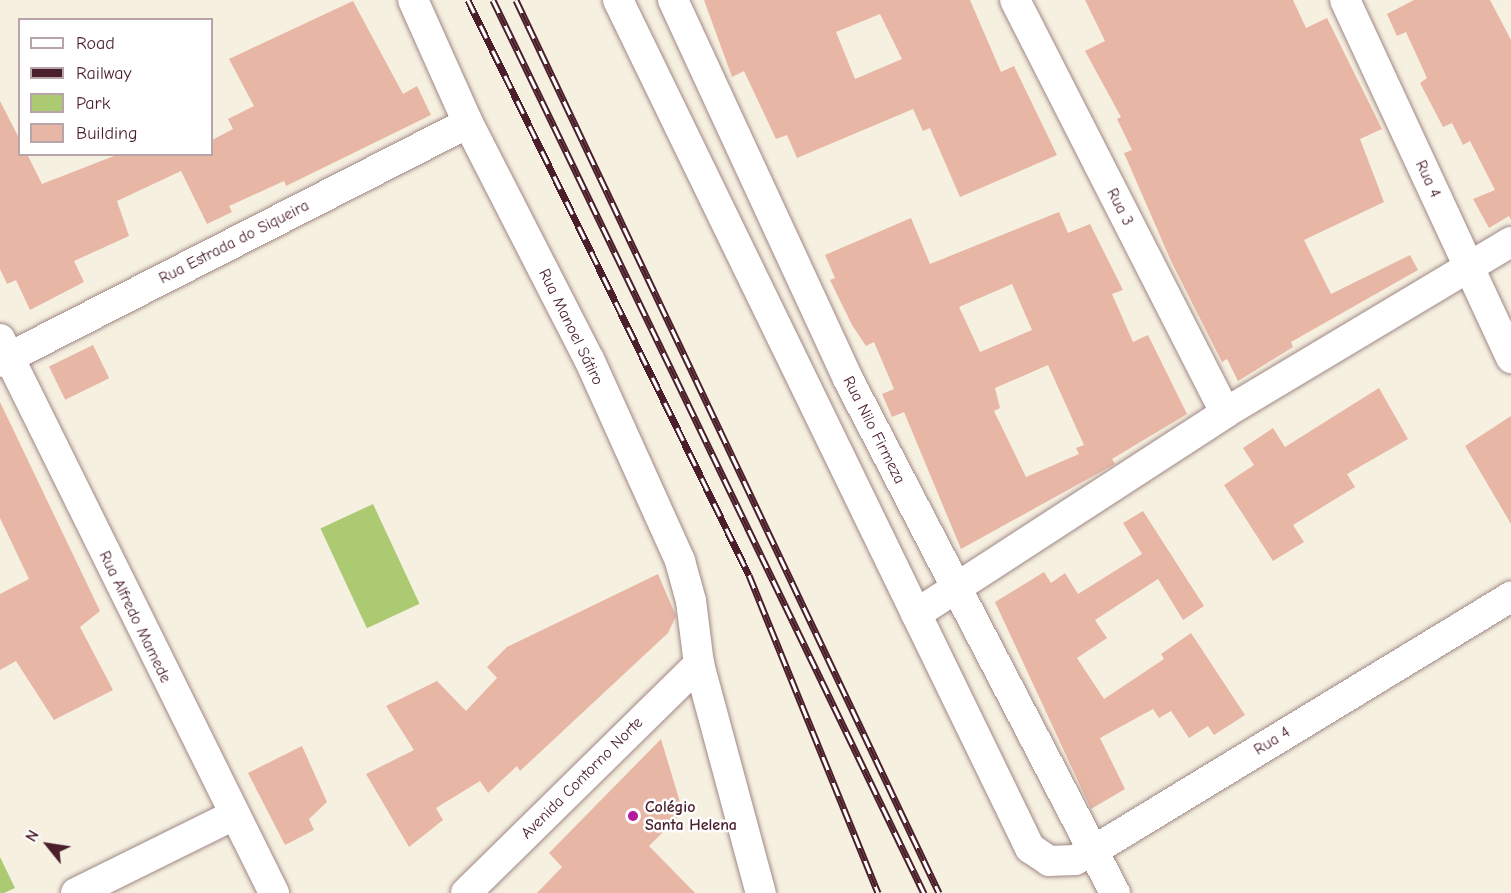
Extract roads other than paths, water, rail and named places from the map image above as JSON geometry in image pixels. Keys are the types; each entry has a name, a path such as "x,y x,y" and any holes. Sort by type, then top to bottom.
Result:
{"street":[{"name":"Rua Manoel Sátiro","path":"412,0 468,123 589,359 680,561 692,601 699,664 761,893"},
{"path":"618,0 916,614 1225,413 1511,242"},
{"name":"Rua Nilo Firmeza","path":"673,0 848,379 955,590 1096,849 1115,893"},
{"name":"Rua 3","path":"1015,0 1225,413"},
{"name":"Rua 4","path":"1345,0 1511,358"},
{"name":"Rua Estrada do Siqueira","path":"3,353 468,123"},
{"name":"Rua Alfredo Mamede","path":"3,353 232,816 274,893"},
{"name":"Rua 4","path":"916,614 1030,848 1049,861 1075,860 1096,849 1511,597"},
{"name":"Avenida Contorno Norte","path":"466,893 699,664"},
{"path":"76,893 232,816"}],"railway":[{"path":"468,0 749,575 878,893"},
{"path":"493,0 924,893"},
{"path":"516,0 939,893"}],"place":[{"name":"Colégio Santa Helena","path":"633,816"}]}
